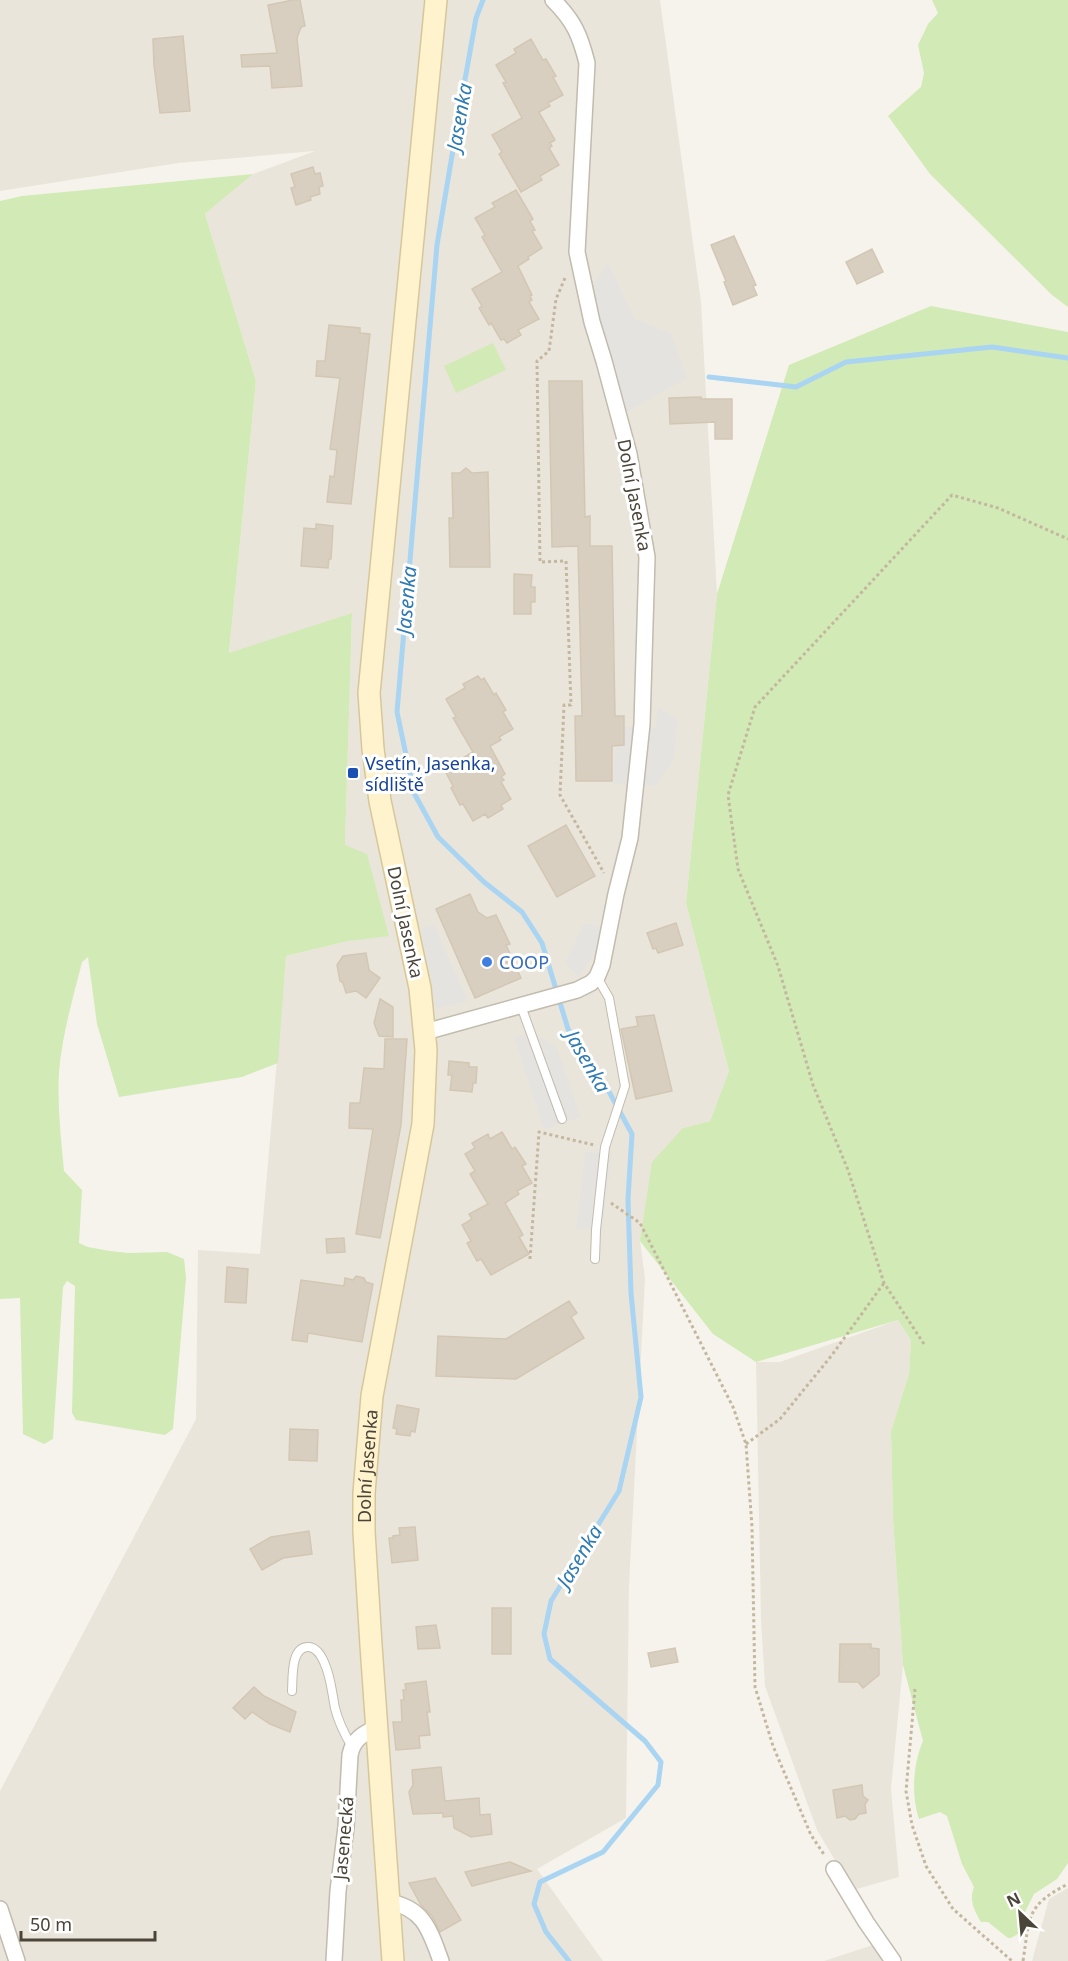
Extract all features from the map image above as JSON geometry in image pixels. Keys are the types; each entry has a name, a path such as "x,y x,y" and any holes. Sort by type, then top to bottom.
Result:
{"street":[{"name":"Dolní Jasenka","path":"393,1961 364,1532 367,1435 379,1356 423,1124 426,1071 425,1032 420,988 377,777 370,719 371,666 430,82 436,0"},
{"name":"Dolní Jasenka","path":"553,0 565,12 580,37 587,63 577,252 592,322 629,454 647,557 642,724 630,838 602,965 597,976"},
{"path":"425,1032 577,990 585,987 597,976"},
{"path":"352,1747 360,1736 377,1727"},
{"name":"Jasenecká","path":"334,1961 338,1891 346,1827 348,1772 352,1747"},
{"path":"834,1869 893,1961"},
{"path":"389,1902 405,1906 417,1913 433,1940 441,1961"},
{"path":"0,1910 17,1961"}],"lane":[{"path":"596,1259 596,1230 605,1147 625,1086 609,998 597,976"},
{"path":"521,1006 562,1119"},
{"path":"292,1690 295,1656 304,1647 311,1647 318,1652 327,1670 336,1711 352,1747"}],"path":[{"path":"577,252 556,299 549,351 537,361 540,562 566,561 571,705 564,705 560,795 616,894"},
{"path":"924,1344 884,1283 848,1170 813,1085 778,966 738,869 728,795 755,707 952,495 998,508 1068,539"},
{"path":"530,1259 539,1132 605,1147"},
{"path":"599,1196 640,1223 734,1407 746,1444 752,1527 755,1687 773,1746 811,1835 834,1869"},
{"path":"746,1444 780,1419 832,1355 884,1283"},
{"path":"915,1689 906,1791 912,1825 926,1866 953,1909 1012,1961"},
{"path":"1023,1961 1030,1914 1049,1894 1068,1884"}],"shaded area":[{"path":"0,0 660,0 701,302 717,594 686,903 729,1071 710,1121 683,1128 640,1241 645,1278 629,1586 626,1818 537,1869 603,1961 0,1961 0,1791 196,1419 198,1250 260,1254 286,956 348,941 389,935 345,845 352,613 229,654 256,381 205,214 253,174 315,151 178,163 0,191"},
{"path":"607,261 635,319 671,333 687,378 627,412 591,289"},
{"path":"657,707 678,719 674,759 656,786 613,784 616,726 656,728"},
{"path":"584,923 600,927 594,955 578,977 565,963"},
{"path":"434,925 468,1001 435,1009 421,928"},
{"path":"531,1032 557,1047 580,1117 544,1129 514,1038"},
{"path":"585,1152 612,1154 602,1230 576,1229"},
{"path":"898,1320 911,1340 909,1374 891,1431 893,1519 903,1665 891,1789 899,1877 853,1890 817,1830 765,1686 761,1619 756,1362 780,1362"},
{"path":"1068,1888 1068,1961 1032,1961 1049,1899"},
{"path":"873,1945 885,1961 824,1961"}],"green space":[{"path":"932,0 1068,0 1068,307 1052,295 930,174 888,116 921,87 924,73 918,45 928,24 938,13"},
{"path":"253,174 205,214 256,381 229,653 352,613 345,845 367,854 389,936 348,941 286,956 278,1063 242,1077 119,1097 97,1024 88,957 82,962 65,1030 60,1058 59,1084 64,1171 82,1190 79,1243 88,1247 128,1253 167,1252 184,1259 186,1278 173,1429 165,1435 76,1420 72,1413 75,1286 67,1281 63,1287 53,1439 44,1444 23,1434 20,1298 0,1299 0,201 22,196"},
{"path":"931,306 1068,332 1068,1863 1057,1879 1034,1894 1019,1924 1018,1934 1011,1938 988,1922 981,1922 978,1918 972,1901 974,1887 962,1864 947,1816 940,1812 919,1819 916,1810 914,1780 923,1741 903,1665 893,1519 891,1431 909,1374 911,1340 898,1320 756,1362 713,1334 640,1241 652,1162 683,1128 710,1121 729,1071 686,903 717,594 789,365"},
{"path":"493,343 506,370 456,393 444,366"}],"building":[{"path":"300,0 305,26 301,27 297,38 302,86 272,88 270,66 242,67 241,55 277,53 268,5"},
{"path":"183,36 190,111 160,113 153,39"},
{"path":"531,39 543,60 546,59 556,76 553,77 563,95 548,103 550,106 539,112 555,140 550,143 552,146 549,148 559,165 540,176 542,180 521,192 499,154 502,152 492,135 522,118 496,65 516,53 514,49"},
{"path":"313,167 315,174 320,173 323,186 319,187 320,194 296,205 291,188 295,187 291,174"},
{"path":"516,190 533,219 530,221 535,230 532,231 542,248 518,266 532,295 530,296 532,300 529,302 539,319 518,330 521,335 507,343 504,339 501,340 491,323 489,325 472,289 502,272 482,237 485,235 475,218 495,207 492,203"},
{"path":"734,236 756,285 753,286 757,295 733,305 711,245"},
{"path":"872,249 883,272 857,284 846,262"},
{"path":"329,325 360,328 360,333 370,334 351,504 327,502 330,476 334,477 337,450 330,449 340,378 316,376 317,361 325,361"},
{"path":"549,381 582,381 585,517 590,516 590,546 612,546 615,716 624,716 624,745 612,746 612,781 576,781 575,716 582,716 578,546 552,547"},
{"path":"701,397 701,399 732,399 732,439 715,439 715,422 670,424 669,398"},
{"path":"466,468 472,473 488,472 490,567 450,567 449,518 453,518 452,473 460,473"},
{"path":"316,524 333,526 331,559 329,559 328,568 301,566 304,528 316,529"},
{"path":"514,574 532,575 531,587 535,587 535,602 531,602 531,614 514,614"},
{"path":"478,676 481,680 484,678 494,695 496,693 513,729 499,737 501,740 490,746 505,774 501,777 504,780 501,782 511,799 501,805 503,809 488,818 485,814 473,821 463,804 460,805 444,769 473,752 453,718 456,717 446,699 465,688 463,684"},
{"path":"566,825 595,876 557,897 528,846"},
{"name":"COOP","path":"470,894 478,912 487,918 496,915 510,944 506,945 521,978 475,998 436,909"},
{"path":"676,923 683,945 658,953 656,948 653,949 647,933"},
{"path":"366,953 369,970 380,978 366,998 356,991 346,993 340,981 337,965 343,956"},
{"path":"380,999 393,1007 393,1037 379,1036 374,1023"},
{"path":"654,1015 672,1091 636,1099 621,1029 638,1026 636,1017"},
{"path":"385,1039 407,1039 401,1125 380,1238 356,1234 373,1129 349,1128 350,1103 360,1103 364,1068 384,1069"},
{"path":"449,1061 469,1063 469,1067 477,1067 476,1083 473,1083 472,1092 450,1090 452,1075 448,1075"},
{"path":"502,1132 512,1149 515,1147 526,1164 522,1166 532,1183 517,1191 519,1194 505,1203 523,1235 519,1237 529,1254 491,1275 481,1259 477,1261 467,1243 471,1241 462,1225 472,1219 469,1214 488,1204 470,1174 475,1171 465,1154 475,1148 472,1143 488,1134 490,1139"},
{"path":"344,1238 345,1252 327,1253 326,1239"},
{"path":"227,1267 248,1269 246,1303 225,1302"},
{"path":"356,1276 373,1284 362,1342 308,1333 307,1342 292,1340 301,1280 344,1286 345,1278 353,1280"},
{"path":"569,1301 577,1313 571,1317 584,1338 516,1379 436,1376 438,1336 506,1339"},
{"path":"397,1405 419,1409 415,1432 411,1431 410,1436 396,1434 397,1429 393,1428"},
{"path":"290,1429 318,1430 317,1461 289,1460"},
{"path":"415,1527 418,1560 392,1563 389,1538 400,1535 399,1528"},
{"path":"309,1531 312,1554 283,1558 262,1570 250,1549 271,1537"},
{"path":"492,1608 511,1608 511,1654 492,1654"},
{"path":"436,1625 440,1648 418,1649 416,1627"},
{"path":"840,1644 871,1644 871,1648 879,1649 879,1675 863,1688 858,1682 839,1682"},
{"path":"675,1648 678,1662 651,1667 648,1653"},
{"path":"426,1681 430,1735 419,1736 420,1748 396,1750 393,1722 402,1722 401,1700 404,1700 405,1684"},
{"path":"254,1687 264,1696 296,1712 290,1732 270,1724 252,1712 245,1719 233,1708"},
{"path":"441,1767 445,1801 479,1798 480,1815 490,1814 492,1834 471,1837 454,1828 453,1816 443,1817 443,1813 413,1814 409,1792 413,1785 412,1770"},
{"path":"862,1785 863,1796 868,1800 865,1804 866,1813 859,1814 855,1819 850,1820 845,1816 837,1818 833,1790"},
{"path":"510,1862 531,1871 472,1886 465,1872"},
{"path":"435,1878 461,1920 440,1932 409,1883"}],"waterway":[{"name":"Jasenka","path":"483,0 476,18 437,245 397,712 414,793 438,837 484,882 522,912 542,943 568,1029 607,1088 632,1134 628,1199 631,1293 641,1397 619,1491 551,1601 544,1634 550,1659 645,1741 661,1762 658,1785 603,1852 540,1882 534,1904 546,1932 569,1961"},
{"path":"709,377 796,387 846,362 992,347 1068,358"}],"place":[{"name":"Vsetín, Jasenka, sídliště","path":"353,773"},
{"name":"COOP","path":"487,962"}]}
